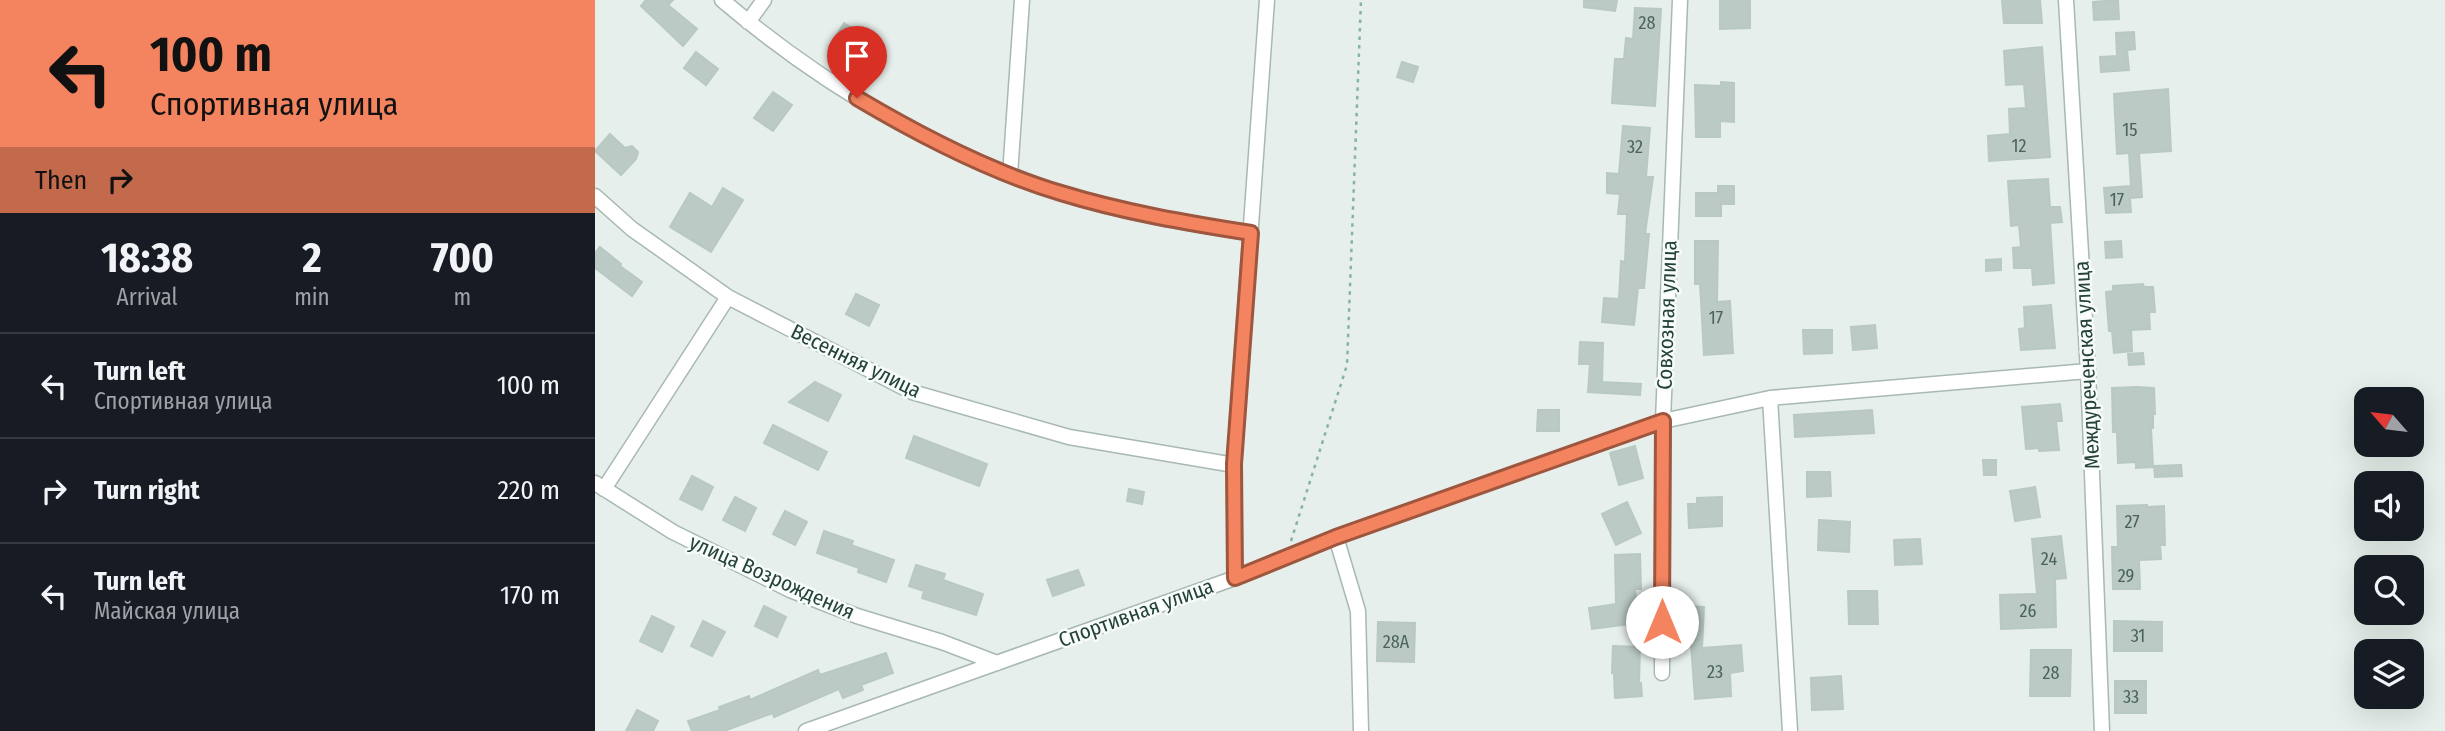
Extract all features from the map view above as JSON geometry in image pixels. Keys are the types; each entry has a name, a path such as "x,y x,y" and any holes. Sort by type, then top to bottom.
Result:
{"street":[{"path":"722,0 815,72 879,111 954,150 1010,175 1112,208 1251,233"},
{"path":"748,22 764,0"},
{"path":"1010,175 1022,0"},
{"path":"1235,578 1234,464 1267,0"},
{"name":"Совхозная улица","path":"1662,673 1663,421 1680,0"},
{"name":"Междуреченская улица","path":"2066,0 2088,371 2102,731"},
{"name":"Весенняя улица","path":"595,196 632,229 728,297 912,392 1069,437 1234,464"},
{"path":"599,486 728,297"},
{"name":"Спортивная улица","path":"806,731 1235,578 1336,537 1663,421 1770,398 2088,371"},
{"path":"1770,398 1790,731"},
{"name":"улица Возрождения","path":"599,486 673,532 790,590 857,616 942,642 997,663"},
{"path":"1336,537 1358,611 1361,731"}],"path":[{"path":"1285,558 1347,365 1361,0"}],"building":[{"path":"646,0 673,0 668,5 697,29 683,46 641,6"},
{"path":"1584,0 1617,0 1615,11 1584,7"},
{"path":"1720,0 1750,0 1750,28 1720,29"},
{"path":"2002,0 2040,0 2042,23 2004,23"},
{"path":"2118,0 2119,19 2094,20 2093,2"},
{"path":"1635,8 1661,9 1655,106 1612,103 1615,59 1624,59 1626,38 1633,39"},
{"path":"844,23 878,44 863,68 829,47"},
{"path":"2134,32 2135,49 2127,50 2129,70 2101,72 2100,57 2117,56 2116,33"},
{"path":"2042,47 2050,157 1989,161 1988,136 2010,134 2009,109 2026,108 2024,84 2006,85 2004,51"},
{"path":"696,52 718,69 706,85 684,68"},
{"path":"1402,62 1418,67 1413,82 1397,77"},
{"path":"1721,82 1734,83 1734,122 1720,121 1720,137 1696,137 1695,85 1721,86"},
{"path":"2168,89 2171,151 2139,153 2142,197 2130,198 2131,212 2106,213 2104,188 2131,186 2129,153 2117,154 2114,94"},
{"path":"773,92 792,105 773,131 754,118"},
{"path":"1623,126 1650,128 1646,177 1653,177 1645,234 1649,234 1644,288 1638,288 1634,325 1602,322 1604,298 1619,299 1621,261 1625,262 1627,214 1618,214 1620,194 1607,193 1607,173 1619,174"},
{"path":"610,134 625,148 632,146 638,152 636,159 621,175 595,151"},
{"path":"2048,179 2050,207 2060,207 2062,222 2050,223 2054,283 2033,285 2032,268 2014,268 2013,248 2021,247 2019,225 2011,226 2008,181"},
{"path":"1718,186 1734,186 1734,204 1721,204 1721,216 1696,216 1696,193 1718,193"},
{"path":"723,188 743,200 711,252 670,227 690,193 712,207"},
{"path":"1695,241 1718,241 1717,302 1730,301 1733,353 1704,355 1700,284 1695,284"},
{"path":"2121,241 2122,257 2106,258 2105,242"},
{"path":"600,247 642,282 632,296 595,268 595,253"},
{"path":"2001,259 2001,270 1986,271 1986,260"},
{"path":"2143,284 2144,287 2153,287 2155,312 2149,312 2150,329 2131,330 2132,351 2114,353 2106,292 2113,291 2113,286"},
{"path":"856,294 879,305 869,326 846,314"},
{"path":"2051,305 2055,348 2021,350 2019,329 2025,328 2024,307"},
{"path":"1875,325 1877,348 1853,350 1851,327"},
{"path":"1803,330 1832,330 1832,353 1804,354"},
{"path":"1580,342 1603,343 1602,382 1641,384 1640,395 1588,392 1590,364 1579,364"},
{"path":"2143,353 2144,364 2129,365 2128,354"},
{"path":"815,382 841,395 828,421 789,402"},
{"path":"2112,388 2154,388 2155,414 2151,428 2153,467 2136,468 2136,462 2118,463 2117,432 2113,432"},
{"path":"2060,404 2062,421 2056,421 2059,450 2026,449 2022,407"},
{"path":"1538,410 1559,410 1559,431 1537,431"},
{"path":"1872,410 1874,433 1795,437 1794,415"},
{"path":"773,425 827,452 818,470 764,443"},
{"path":"914,436 987,464 979,486 906,458"},
{"path":"1635,446 1643,478 1619,485 1610,453"},
{"path":"1983,460 1996,460 1996,475 1984,475"},
{"path":"2181,465 2182,476 2155,477 2154,466"},
{"path":"1807,472 1830,472 1831,496 1807,497"},
{"path":"692,476 713,487 702,510 680,499"},
{"path":"2035,487 2040,517 2015,521 2010,491"},
{"path":"1129,489 1144,492 1142,504 1127,501"},
{"path":"735,497 756,508 745,531 723,520"},
{"path":"1722,497 1722,526 1689,528 1688,504 1697,504 1697,498"},
{"path":"1627,502 1641,533 1616,545 1602,514"},
{"path":"2117,506 2164,506 2165,545 2160,545 2161,559 2139,560 2140,589 2113,589 2112,547 2118,547"},
{"path":"785,511 807,522 795,545 773,534"},
{"path":"1819,520 1850,522 1849,552 1818,550"},
{"path":"824,531 853,541 851,545 894,560 886,582 858,572 859,568 817,553"},
{"path":"2061,536 2066,578 2055,579 2056,627 2001,629 2000,595 2037,594 2032,539"},
{"path":"1920,539 1922,564 1895,565 1894,540"},
{"path":"1640,554 1641,589 1635,589 1639,623 1592,629 1589,608 1616,604 1615,555"},
{"path":"916,565 945,574 943,580 983,594 976,615 922,598 924,591 909,586"},
{"path":"1078,570 1084,585 1053,596 1047,580"},
{"path":"1848,591 1877,591 1878,624 1849,624"},
{"path":"764,606 786,617 777,637 755,626"},
{"path":"1686,606 1704,607 1702,648 1741,645 1743,671 1730,673 1731,696 1695,699 1690,631 1685,631"},
{"path":"652,616 674,627 662,652 640,641"},
{"path":"703,621 725,632 712,656 691,646"},
{"path":"2114,621 2162,622 2162,651 2114,651"},
{"path":"1378,622 1415,623 1414,662 1377,661"},
{"path":"1613,646 1640,647 1639,683 1642,696 1615,698"},
{"path":"2031,650 2071,650 2070,696 2030,696"},
{"path":"886,653 893,673 861,685 863,690 843,698 839,689 774,717 773,713 724,731 692,731 688,721 749,696 750,700 818,670 820,675"},
{"path":"1841,676 1843,709 1812,710 1811,678"},
{"path":"2115,681 2146,681 2146,713 2115,713"},
{"path":"637,710 658,721 653,731 626,731"}],"route":[{"path":"857,98 954,150 1010,175 1060,193 1167,220 1251,233 1234,464 1235,578 1336,537 1663,421 1662,622"}]}
